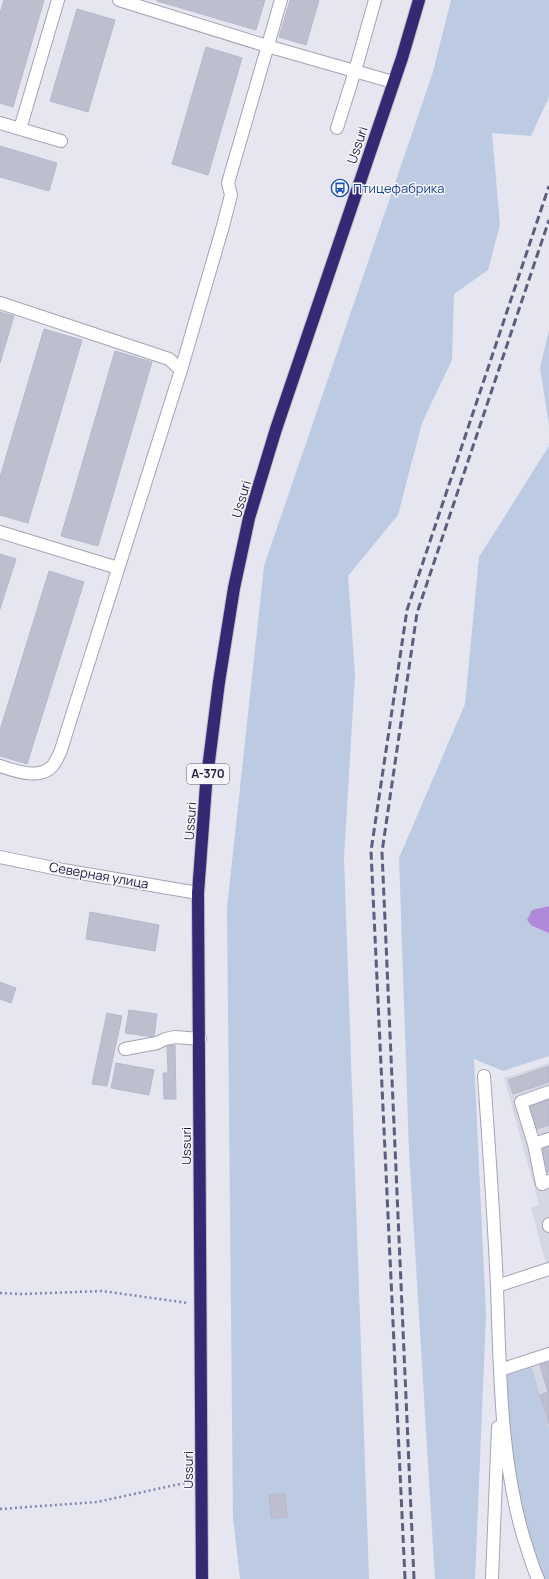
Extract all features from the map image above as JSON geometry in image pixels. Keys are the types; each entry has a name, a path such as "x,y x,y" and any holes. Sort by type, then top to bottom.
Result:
{"highway":[{"name":"Ussuri","path":"202,1579 198,893 206,785 219,682 234,588 249,518 276,429 402,58 419,0"}],"street":[{"path":"20,129 58,0"},
{"path":"119,0 143,3 267,46 393,82"},
{"path":"0,766 26,774 42,772 53,766 60,753 181,370 224,226 231,195 228,183 281,0"},
{"path":"337,128 376,0"},
{"path":"0,123 61,141"},
{"path":"0,303 169,359 181,370"},
{"path":"0,532 118,568"},
{"name":"Северная улица","path":"0,856 63,870 198,893"},
{"path":"125,1049 157,1043 165,1039 175,1037 200,1039"},
{"path":"484,1076 497,1286 500,1370 508,1466 517,1510 534,1570 538,1579"},
{"path":"549,1092 521,1102 534,1144 542,1184 549,1181"},
{"path":"534,1144 549,1139"},
{"path":"497,1286 549,1269"},
{"path":"500,1370 549,1354"},
{"path":"492,1579 497,1482 500,1370"}],"path":[{"path":"0,1293 22,1294 102,1291 201,1304"},
{"path":"0,1509 97,1502 202,1479"}],"shaded area":[{"path":"451,0 549,0 549,97 531,136 492,133 500,225 488,270 454,294 452,360 422,423 398,515 348,576 355,675 344,857 369,1579 240,1579 233,1517 227,908 264,566 432,75"},
{"path":"549,330 549,425 540,368"},
{"path":"549,446 549,906 532,910 532,926 549,933 549,1056 503,1071 474,1059 486,1315 475,1579 435,1579 409,1150 399,858 465,704 479,557"},
{"path":"549,906 549,933 532,926 527,920 532,910"},
{"path":"549,1063 549,1275 531,1208 539,1204 504,1078"},
{"path":"549,1346 549,1437 532,1367"},
{"path":"532,1367 549,1428 549,1579 543,1579 539,1570 517,1488 507,1418 507,1373"}],"building":[{"path":"4,0 44,0 13,107 0,103 0,13"},
{"path":"157,0 265,0 256,30"},
{"path":"290,0 319,0 306,45 279,37"},
{"path":"77,9 115,20 88,112 50,101"},
{"path":"206,47 242,58 208,175 172,164"},
{"path":"0,146 57,163 49,191 0,177"},
{"path":"0,312 14,316 0,363"},
{"path":"44,329 82,340 28,523 0,515 0,477"},
{"path":"115,351 152,362 98,546 61,536"},
{"path":"0,554 16,559 0,609"},
{"path":"49,571 84,582 27,764 0,756 0,730"},
{"path":"90,912 159,925 155,951 86,939"},
{"path":"0,982 16,988 11,1003 0,999"},
{"path":"129,1010 157,1014 154,1037 125,1033"},
{"path":"107,1013 122,1016 107,1086 92,1084"},
{"path":"167,1045 175,1045 176,1099 164,1099 163,1073 168,1073"},
{"path":"116,1063 154,1070 149,1095 111,1088"},
{"path":"549,1066 549,1082 513,1094 508,1080"},
{"path":"549,1098 549,1125 534,1130 526,1105"},
{"path":"549,1145 549,1171 547,1172 539,1149"},
{"path":"549,1362 549,1392 548,1392 540,1365"},
{"path":"549,1392 549,1424 540,1395"},
{"path":"285,1494 287,1517 271,1518 269,1495"}],"railway":[{"path":"405,1579 371,851 407,610 549,186"},
{"path":"414,1579 382,852 417,613 549,220"}],"place":[{"name":"Птицефабрика","path":"340,188"}]}
